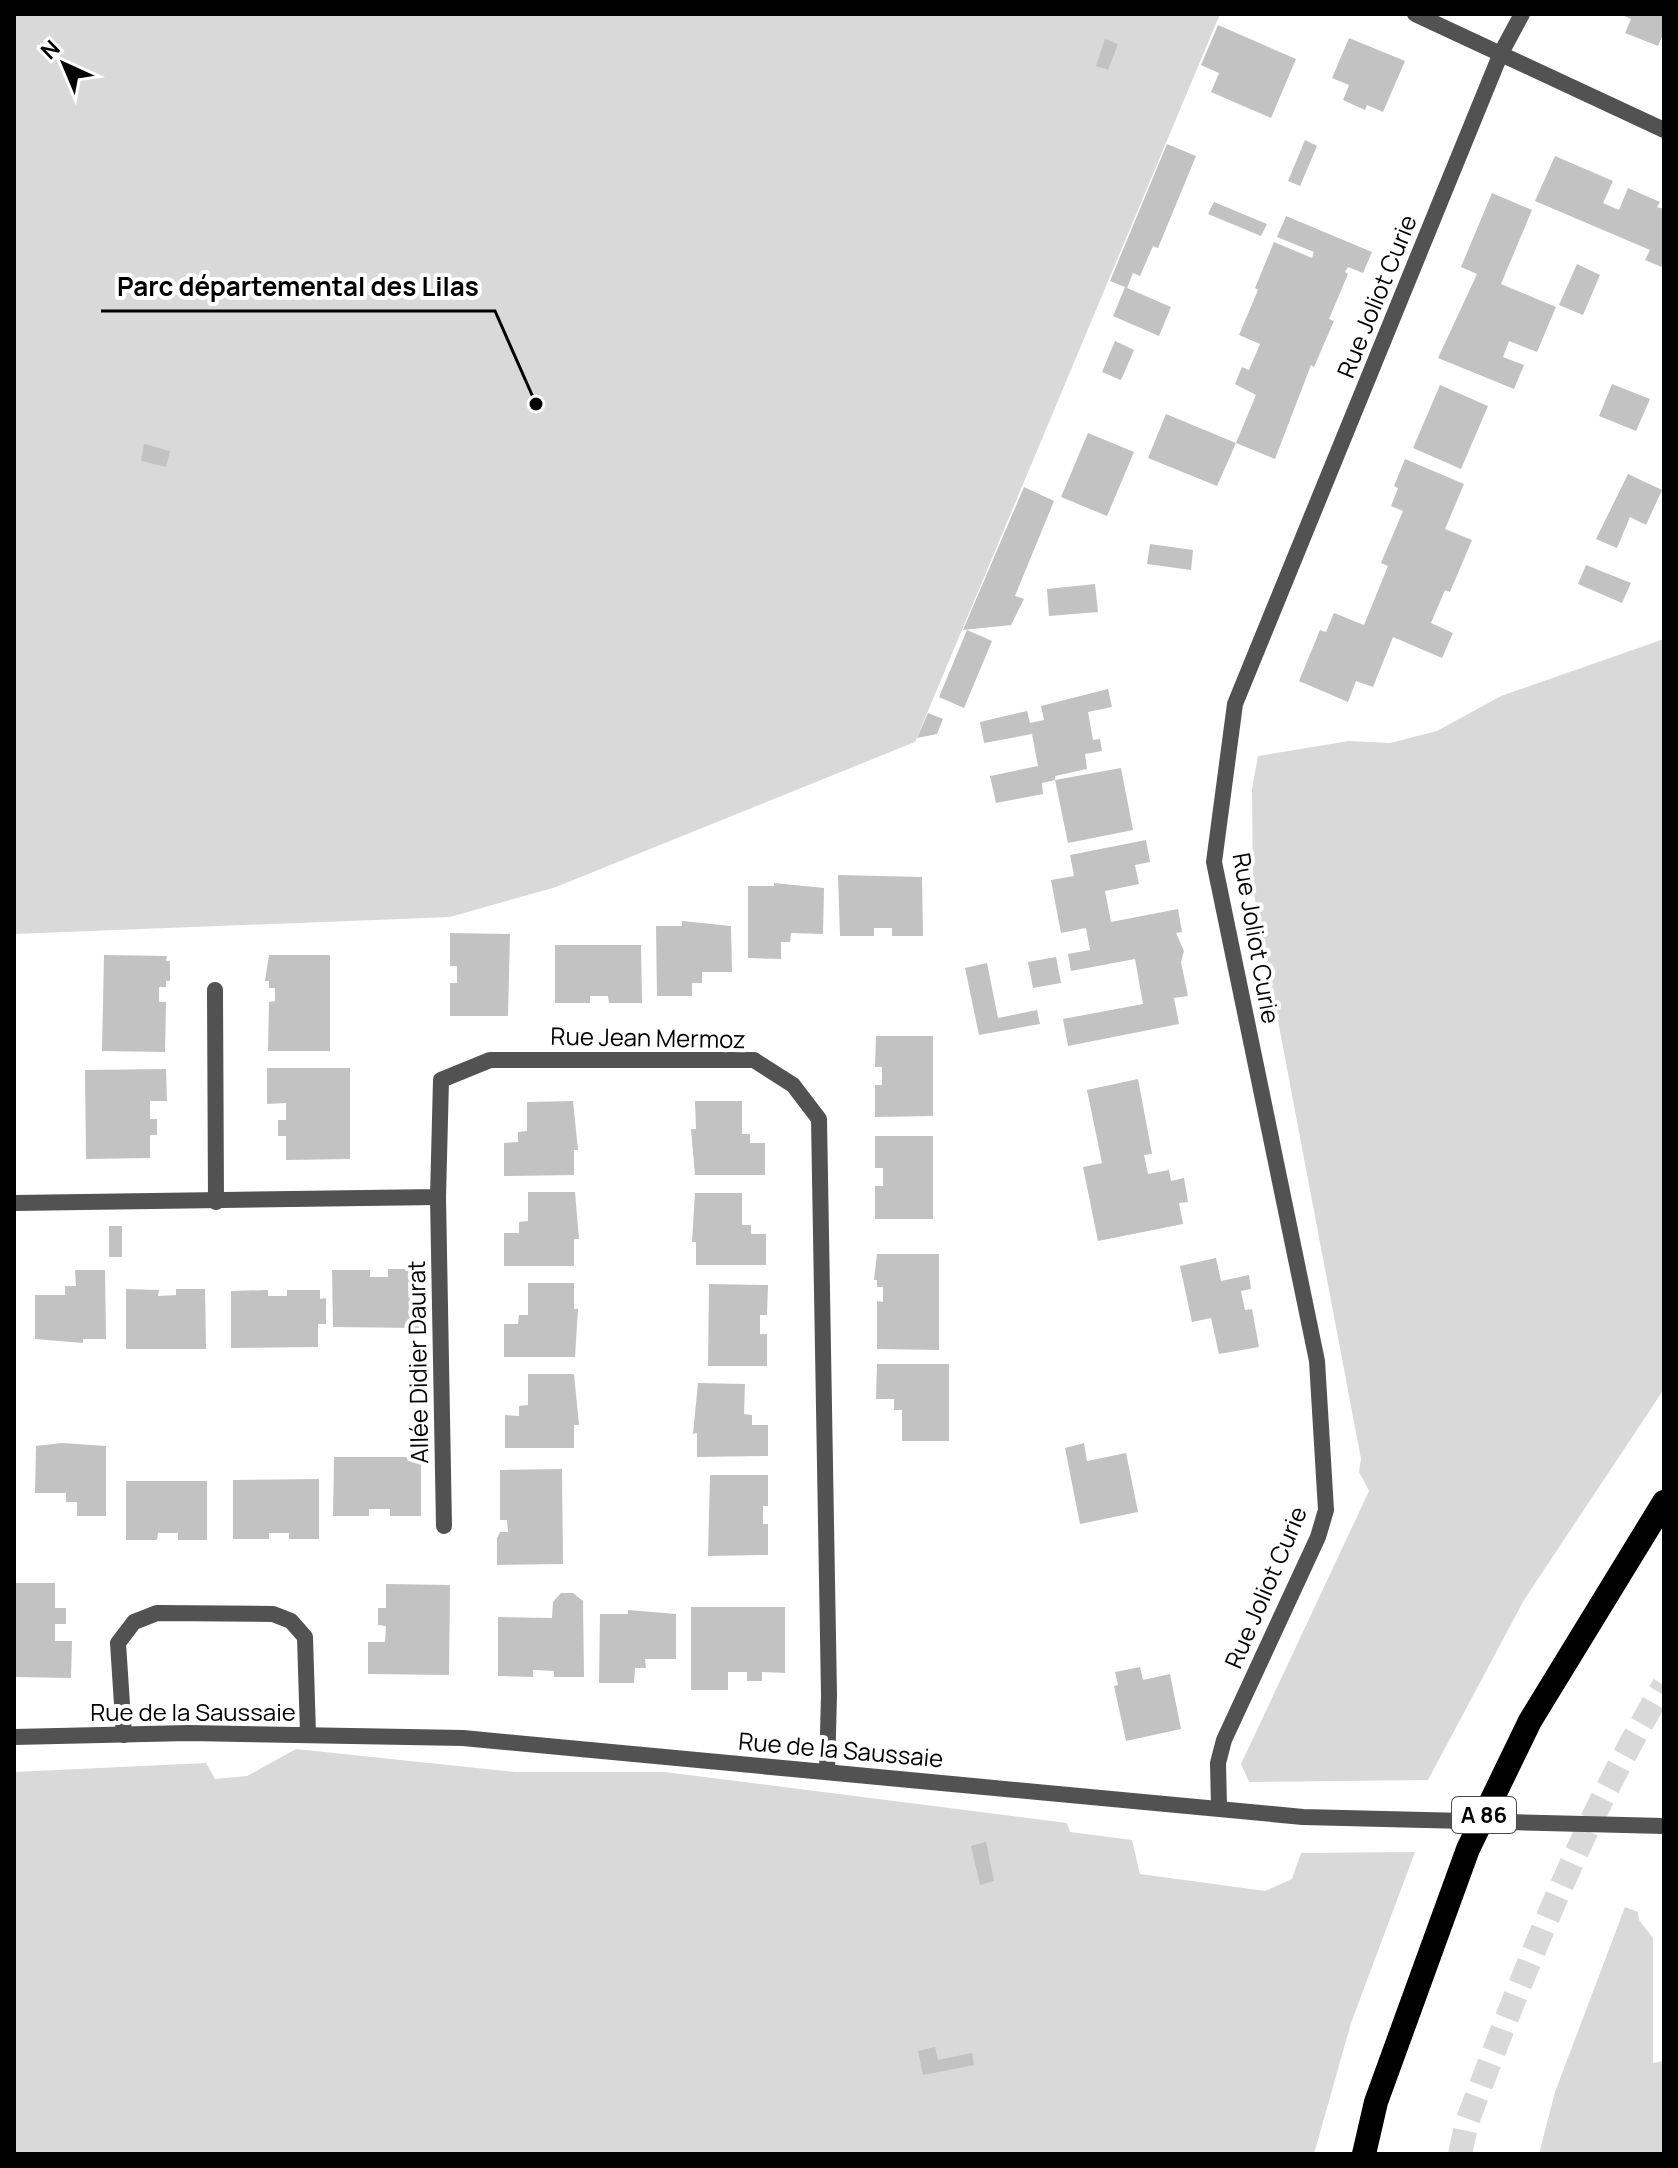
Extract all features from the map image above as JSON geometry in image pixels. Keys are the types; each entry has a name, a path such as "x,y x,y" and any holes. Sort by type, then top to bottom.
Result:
{"highway":[{"name":"A 86","path":"1364,2154 1376,2102 1468,1849 1530,1721 1664,1502"}],"street":[{"path":"1415,14 1664,130"},
{"name":"Rue Joliot Curie","path":"1219,1807 1218,1763 1224,1740 1318,1537 1326,1510 1317,1361 1214,862 1235,704 1501,53 1522,14"},
{"path":"215,990 216,1202"},
{"name":"Rue Jean Mermoz","path":"438,1197 441,1080 490,1060 754,1060 793,1085 819,1119 829,1695 827,1772"},
{"path":"14,1203 438,1197"},
{"name":"Allée Didier Daurat","path":"438,1197 444,1526"},
{"path":"124,1735 118,1643 134,1622 157,1613 273,1614 291,1621 305,1637 308,1734"},
{"name":"Rue de la Saussaie","path":"14,1737 308,1734 463,1738 1303,1817 1664,1826"}],"shaded area":[{"path":"14,14 1220,14 915,742 556,887 450,917 14,934"},
{"path":"1664,639 1664,1389 1524,1600 1428,1780 1249,1782 1241,1764 1369,1491 1359,1472 1361,1459 1253,889 1252,789 1258,756 1349,741 1390,743 1437,731 1501,696"},
{"path":"296,1749 515,1772 665,1772 1067,1823 1070,1832 1132,1840 1140,1874 1265,1891 1292,1879 1301,1853 1415,1852 1351,2023 1314,2154 14,2154 14,1772 206,1763 215,1779 247,1776"},
{"path":"1625,1907 1638,1912 1639,1920 1653,1938 1653,2063 1663,2061 1664,2154 1539,2154 1555,2092"}],"building":[{"path":"1620,14 1664,14 1664,32 1658,46 1625,33 1631,19"},
{"path":"1218,25 1296,59 1271,118 1211,92 1219,73 1201,65"},
{"path":"1349,38 1405,61 1383,112 1367,105 1365,110 1343,100 1349,85 1332,78"},
{"path":"1105,39 1118,44 1108,70 1096,66"},
{"path":"1305,140 1317,146 1300,186 1288,181"},
{"path":"1167,144 1196,156 1158,248 1153,246 1140,276 1133,273 1127,288 1171,307 1159,336 1113,316 1125,287 1110,281"},
{"path":"1555,156 1613,181 1603,203 1619,210 1628,188 1660,202 1657,207 1664,209 1664,268 1645,260 1650,250 1535,201"},
{"path":"1492,193 1532,210 1501,284 1556,307 1537,352 1509,341 1503,357 1524,365 1514,389 1438,358 1477,274 1461,267"},
{"path":"1214,202 1267,224 1261,236 1208,214"},
{"path":"1286,216 1372,252 1363,273 1348,267 1345,272 1348,274 1329,319 1334,321 1314,367 1311,365 1275,459 1236,443 1256,395 1235,384 1242,367 1249,370 1260,344 1239,335 1258,290 1255,288 1274,242 1312,258 1314,252 1277,237"},
{"path":"1577,264 1600,275 1583,315 1559,305"},
{"path":"1115,341 1134,350 1121,380 1102,372"},
{"path":"1612,384 1650,399 1636,431 1599,416"},
{"path":"1440,385 1488,406 1461,469 1413,448"},
{"path":"1166,414 1236,443 1217,486 1148,458"},
{"path":"1088,433 1134,452 1107,516 1061,497"},
{"path":"144,444 170,451 166,467 141,461"},
{"path":"1405,459 1464,484 1445,529 1472,540 1450,592 1445,590 1431,623 1453,633 1442,658 1393,637 1373,687 1356,681 1348,702 1299,681 1320,630 1326,632 1334,613 1364,625 1388,566 1381,563 1403,511 1391,506 1398,488 1394,486"},
{"path":"1628,474 1662,490 1646,525 1630,517 1617,548 1596,539"},
{"path":"1024,487 1054,501 1015,596 1024,599 1011,625 963,630"},
{"path":"1150,544 1193,550 1191,570 1147,564"},
{"path":"1586,565 1631,583 1622,603 1578,584"},
{"path":"1095,584 1098,612 1049,616 1047,589"},
{"path":"967,630 992,641 964,708 939,697"},
{"path":"1108,689 1112,707 1088,712 1093,740 1100,739 1102,751 1085,754 1087,769 1055,776 1055,780 1042,783 1043,794 996,803 990,776 1038,766 1032,734 984,743 980,722 1027,711 1030,723 1044,720 1041,706"},
{"path":"928,713 943,719 937,734 917,738"},
{"path":"1121,768 1133,830 1068,843 1055,780"},
{"path":"1146,840 1150,862 1135,865 1139,884 1105,891 1111,922 1178,909 1182,932 1176,933 1184,951 1181,962 1188,996 1174,998 1179,1024 1068,1046 1063,1019 1143,1004 1135,959 1071,971 1068,954 1090,950 1086,928 1061,933 1051,880 1074,876 1070,855"},
{"path":"838,875 922,877 923,936 892,936 892,928 874,928 874,936 840,936"},
{"path":"774,883 824,888 823,934 791,933 790,942 781,942 781,959 748,958 748,886 774,886"},
{"path":"682,921 731,926 732,972 702,972 702,983 692,983 692,996 657,996 656,926 682,926"},
{"path":"450,933 510,934 508,1016 450,1016 450,983 457,983 457,966 450,966"},
{"path":"555,945 641,945 642,1003 609,1003 608,996 590,996 590,1003 555,1003"},
{"path":"104,955 167,956 170,981 166,981 166,987 159,987 159,1002 166,1002 165,1052 102,1051"},
{"path":"269,955 330,955 330,1051 268,1051 269,1002 275,1001 275,988 269,988 269,981 265,981"},
{"path":"1056,957 1061,983 1033,988 1028,962"},
{"path":"987,963 998,1018 1037,1010 1040,1024 979,1035 965,968"},
{"path":"876,1036 933,1036 933,1116 875,1117 875,1085 882,1085 882,1067 875,1067"},
{"path":"267,1068 350,1068 350,1159 286,1160 286,1136 278,1136 278,1120 286,1120 286,1103 267,1104"},
{"path":"166,1069 167,1101 150,1101 150,1119 157,1119 157,1135 150,1135 150,1158 86,1159 85,1070"},
{"path":"1138,1079 1152,1154 1144,1155 1148,1174 1169,1170 1171,1181 1184,1178 1188,1202 1179,1203 1183,1224 1098,1241 1083,1167 1102,1163 1087,1090"},
{"path":"573,1101 578,1150 574,1150 574,1175 504,1176 504,1143 518,1142 518,1132 527,1131 527,1102"},
{"path":"695,1101 742,1101 742,1134 750,1134 750,1143 765,1143 765,1175 695,1175 691,1129 696,1129"},
{"path":"875,1136 933,1136 933,1219 875,1219 875,1186 883,1186 883,1168 875,1168"},
{"path":"528,1192 575,1192 579,1239 574,1239 574,1266 504,1266 504,1233 519,1233 519,1222 528,1221"},
{"path":"695,1193 742,1193 742,1225 751,1225 751,1234 766,1234 766,1265 696,1265 696,1242 692,1242"},
{"path":"109,1226 122,1226 122,1257 109,1257"},
{"path":"877,1254 939,1254 939,1350 877,1349 877,1301 883,1302 883,1287 877,1287 877,1280 874,1280"},
{"path":"1216,1258 1221,1281 1249,1275 1251,1289 1241,1291 1245,1310 1252,1309 1259,1347 1219,1354 1211,1318 1192,1322 1180,1266"},
{"path":"388,1269 420,1269 419,1328 333,1327 332,1270 370,1270 370,1277 388,1277"},
{"path":"75,1270 105,1270 106,1339 83,1339 83,1343 35,1339 35,1295 65,1295 65,1286 76,1286"},
{"path":"528,1283 574,1283 574,1309 578,1309 575,1357 504,1357 504,1324 518,1324 519,1315 528,1315"},
{"path":"709,1284 768,1285 767,1315 760,1315 760,1334 767,1334 767,1366 708,1366"},
{"path":"126,1289 159,1290 158,1296 176,1295 176,1289 205,1289 206,1349 126,1349"},
{"path":"268,1290 268,1296 287,1296 287,1290 320,1290 320,1299 326,1298 326,1324 318,1324 318,1347 231,1348 231,1291"},
{"path":"877,1364 949,1364 949,1441 902,1441 902,1410 894,1410 894,1399 876,1399"},
{"path":"528,1374 574,1374 579,1425 574,1425 574,1448 505,1448 505,1415 519,1416 519,1406 528,1405"},
{"path":"698,1383 745,1384 744,1414 752,1415 752,1425 768,1425 768,1456 697,1457 697,1433 693,1434"},
{"path":"62,1443 106,1446 106,1516 77,1516 77,1502 66,1502 66,1493 35,1493 36,1446"},
{"path":"1084,1443 1087,1461 1126,1453 1138,1512 1080,1524 1065,1448"},
{"path":"334,1457 421,1457 421,1516 390,1516 390,1509 369,1509 369,1516 333,1516"},
{"path":"562,1469 563,1564 497,1565 497,1538 500,1532 508,1532 507,1520 500,1520 500,1470"},
{"path":"710,1475 768,1475 768,1506 763,1506 763,1524 768,1524 768,1555 708,1556"},
{"path":"319,1479 319,1539 289,1539 289,1533 269,1533 269,1539 233,1539 233,1480"},
{"path":"126,1481 207,1481 207,1540 178,1540 178,1533 158,1533 157,1540 126,1540"},
{"path":"14,1583 55,1583 55,1608 66,1608 66,1624 55,1624 55,1641 72,1641 71,1678 14,1677"},
{"path":"386,1584 450,1585 449,1675 368,1674 368,1642 385,1642 386,1626 378,1625 378,1608 386,1608"},
{"path":"561,1593 573,1593 583,1601 584,1677 554,1677 554,1671 533,1670 533,1677 498,1676 498,1617 552,1618 553,1602"},
{"path":"691,1607 785,1607 785,1673 762,1672 762,1681 747,1681 747,1672 728,1672 728,1690 691,1690"},
{"path":"628,1610 676,1614 676,1659 645,1659 646,1668 635,1668 634,1683 599,1683 600,1614 628,1614"},
{"path":"1140,1667 1143,1680 1170,1674 1181,1729 1126,1741 1114,1686 1118,1685 1115,1672"},
{"path":"986,1842 994,1881 980,1885 971,1846"},
{"path":"935,2047 938,2060 972,2053 974,2065 923,2075 918,2051"}],"tunnel":[{"path":"1460,2154 1467,2122 1556,1899 1606,1791 1664,1685"}],"place":[{"name":"Parc départemental des Lilas","path":"536,404"}]}
